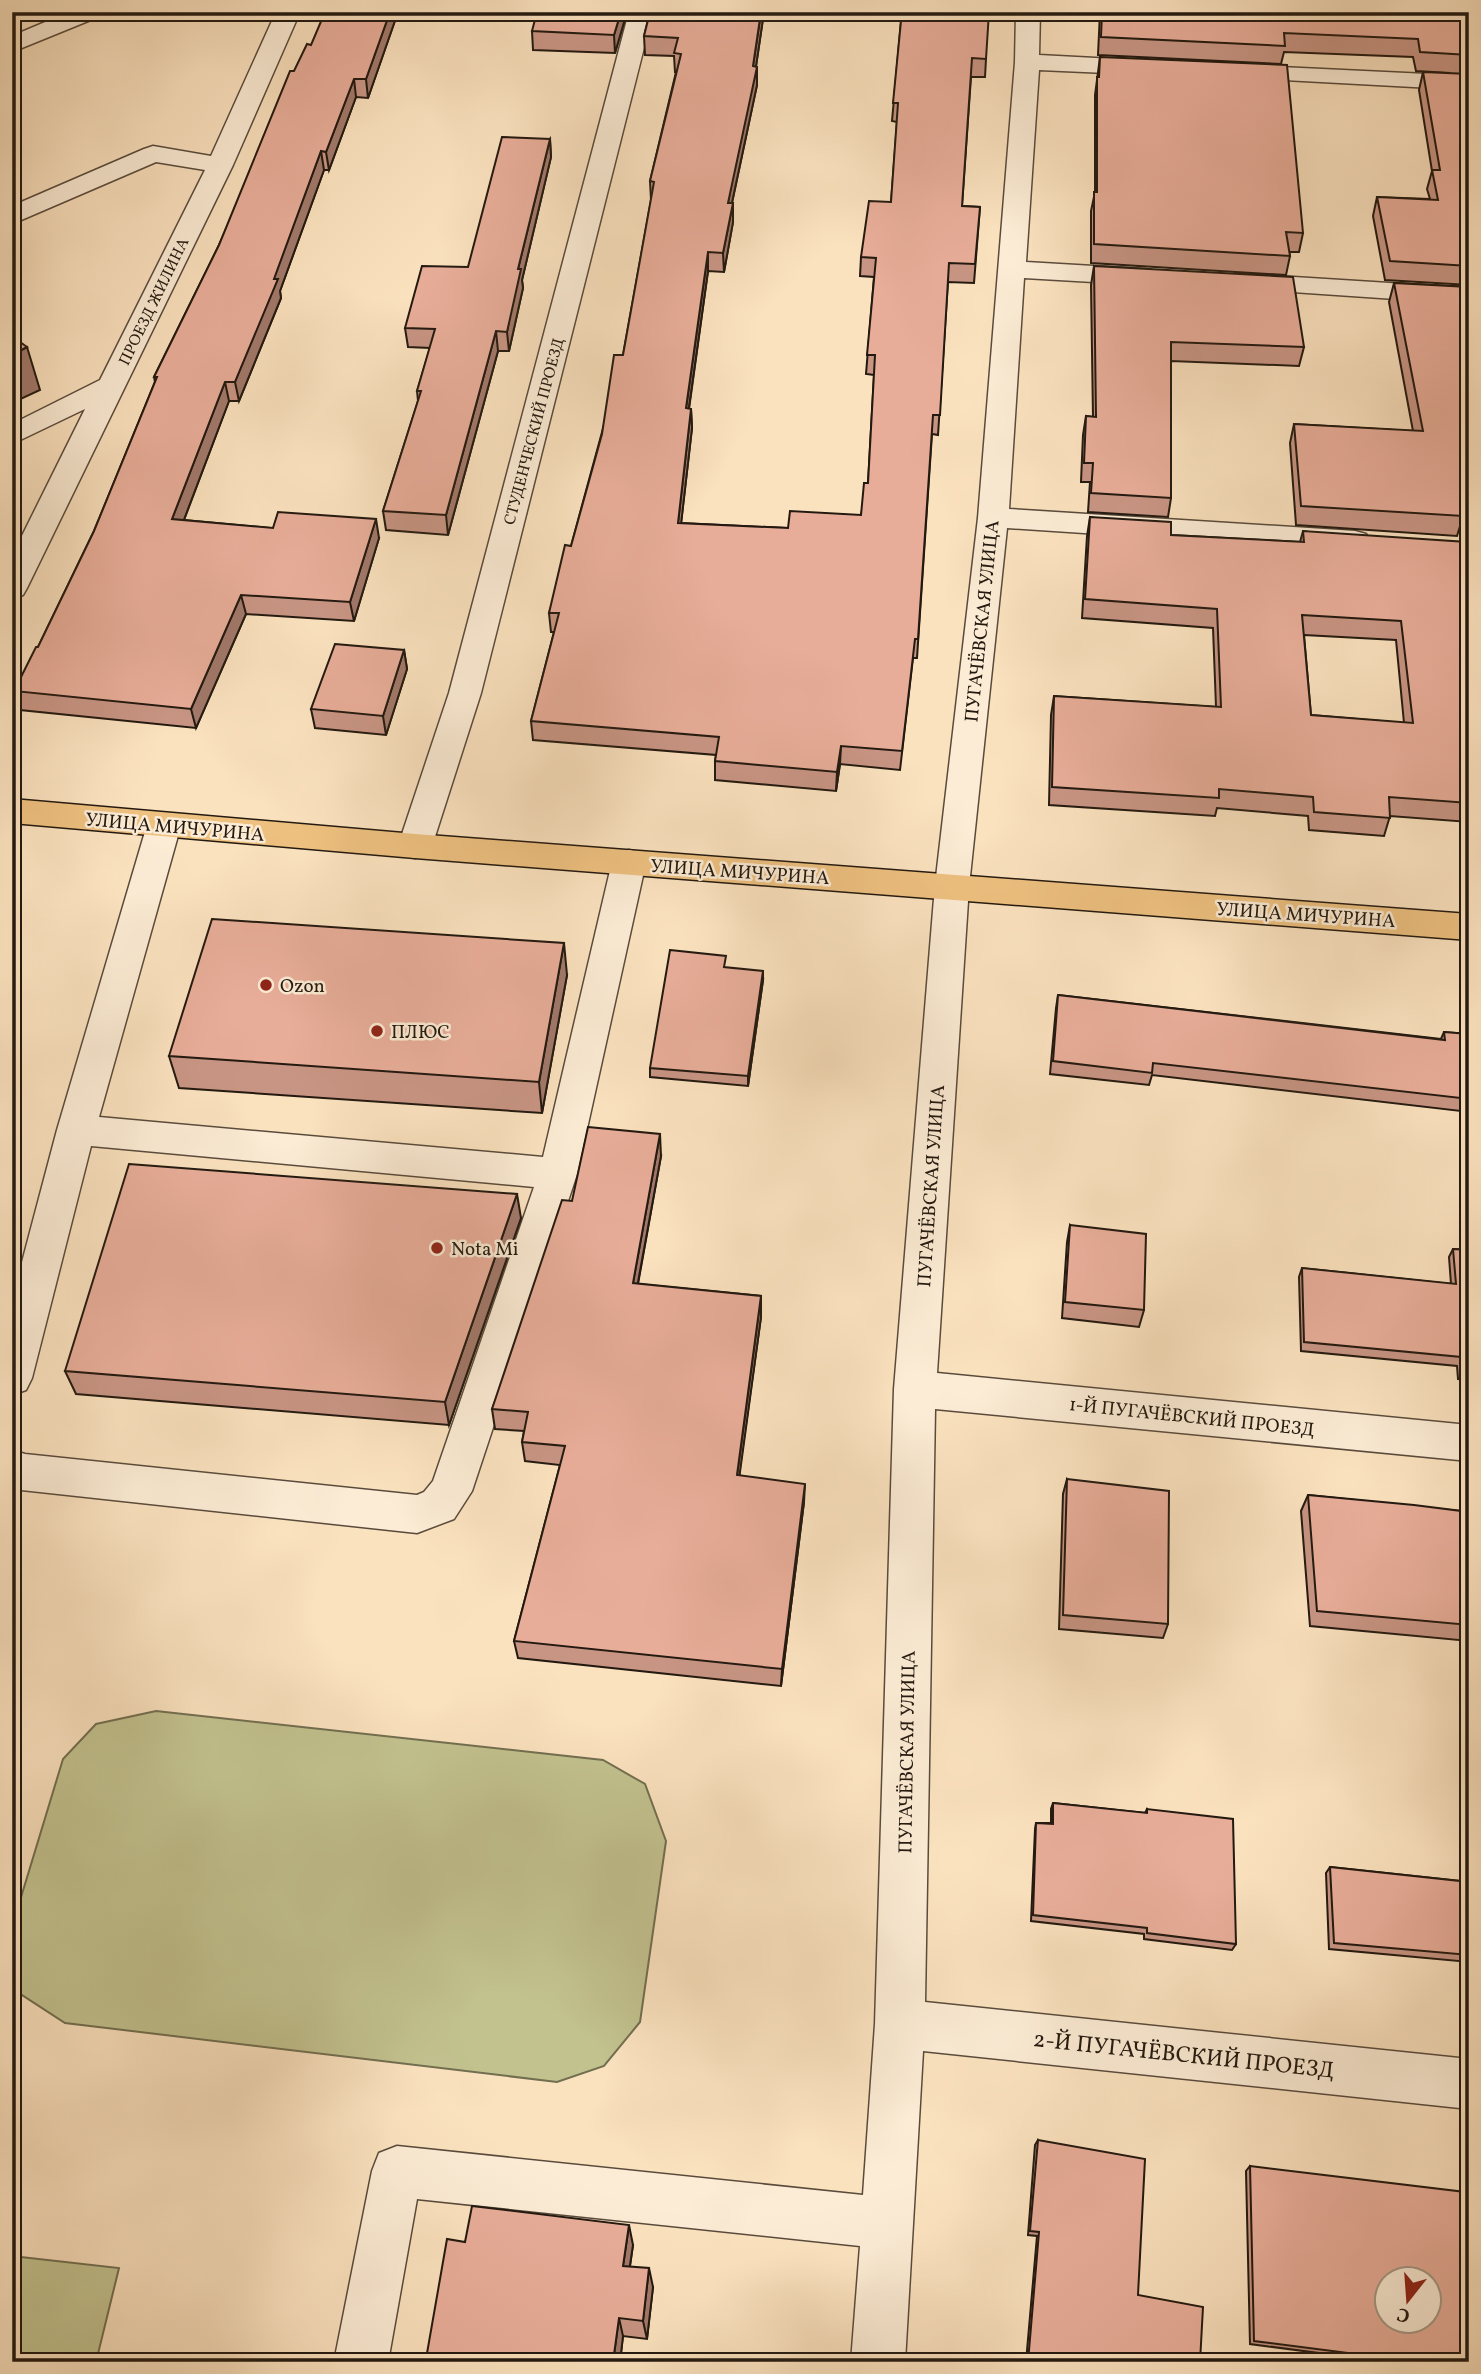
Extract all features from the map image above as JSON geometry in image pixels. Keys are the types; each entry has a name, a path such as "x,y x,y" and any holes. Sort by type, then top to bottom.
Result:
{"main road":[{"name":"УЛИЦА МИЧУРИНА","path":"12,811 415,846 1469,926"}],"street":[{"path":"12,45 90,12"},
{"name":"ПРОЕЗД ЖИЛИНА","path":"12,588 220,165 288,12"},
{"name":"СТУДЕНЧЕСКИЙ ПРОЕЗД","path":"415,846 465,692 641,12"},
{"name":"ПУГАЧЁВСКАЯ УЛИЦА","path":"878,2362 900,2024 915,1389 952,886 993,518 1027,62 1028,12"},
{"path":"1027,62 1179,69"},
{"path":"1220,71 1469,83"},
{"path":"12,216 153,155 220,165"},
{"path":"1011,269 1177,279"},
{"path":"1219,281 1469,296"},
{"path":"12,435 112,385"},
{"path":"993,518 1387,544"},
{"path":"12,1377 76,1130 164,825"},
{"path":"12,1468 32,1473 417,1514 439,1506 451,1491 558,1174 629,862"},
{"path":"76,1130 558,1174"},
{"name":"1-Й ПУГАЧЁВСКИЙ ПРОЕЗД","path":"915,1389 1469,1443"},
{"name":"2-Й ПУГАЧЁВСКИЙ ПРОЕЗД","path":"900,2024 1469,2084"},
{"path":"361,2362 397,2171 888,2222"}],"green space":[{"path":"156,1711 603,1760 645,1784 666,1841 640,2022 604,2066 557,2082 65,2023 19,1993 12,1967 12,1927 63,1759 96,1724"},
{"path":"12,2256 119,2268 96,2362 12,2362"}],"building":[{"path":"325,12 390,12 366,79 354,79 326,152 321,151 274,279 278,279 235,382 225,382 172,519 273,528 278,512 376,519 350,602 241,595 191,709 14,691 94,531 157,377 154,377 219,245 290,71 294,71 307,44 311,45"},
{"path":"537,12 621,12 614,35 532,31"},
{"path":"650,12 761,12 753,66 757,67 728,203 733,203 723,253 708,252 686,408 691,409 678,523 788,528 790,511 861,515 864,483 868,483 875,355 867,355 876,258 861,257 869,201 891,202 898,103 893,103 901,21 919,21 920,12 989,12 986,59 972,58 962,206 980,207 975,264 949,263 940,415 933,415 918,639 915,639 902,751 841,746 837,772 715,761 719,737 531,721 559,613 549,613 565,545 571,546 602,434 614,355 623,355 654,182 650,181 681,54 674,53 678,38 644,36"},
{"path":"1102,12 1469,12 1469,55 1420,52 1418,39 1284,33 1285,46 1101,37"},
{"path":"1100,57 1287,65 1303,233 1286,232 1290,256 1094,244 1097,77"},
{"path":"1423,72 1469,74 1469,266 1390,261 1377,197 1438,200 1432,170 1440,170"},
{"path":"502,137 550,139 518,269 521,269 507,332 496,331 446,515 383,511 421,391 417,391 435,329 405,328 422,266 468,267"},
{"path":"1094,266 1293,277 1304,347 1171,342 1171,498 1091,493 1093,463 1084,463 1086,416 1096,417"},
{"path":"1394,283 1469,287 1469,504 1461,503 1463,516 1301,506 1294,424 1423,431"},
{"path":"12,336 27,347 12,355"},
{"path":"1090,517 1171,522 1171,535 1304,542 1303,531 1467,542 1469,803 1389,797 1390,818 1314,812 1313,797 1219,789 1219,798 1052,787 1054,696 1221,707 1217,609 1085,599","holes":["1302,615 1401,621 1413,723 1311,715"]},
{"path":"335,644 404,650 383,716 311,709"},
{"name":"ПЛЮС","path":"212,919 564,943 539,1082 169,1056"},
{"path":"670,950 726,956 724,967 763,971 748,1076 650,1068"},
{"path":"1058,995 1445,1040 1444,1032 1469,1034 1469,1099 1153,1063 1152,1073 1053,1061"},
{"path":"588,1127 660,1134 633,1283 761,1296 737,1475 805,1484 782,1669 514,1641 565,1446 522,1442 528,1412 492,1409 562,1200 572,1201"},
{"path":"129,1164 517,1194 445,1402 65,1371"},
{"path":"1070,1225 1146,1234 1144,1310 1065,1302"},
{"path":"1453,1249 1469,1250 1469,1371 1462,1370 1461,1357 1304,1342 1302,1268 1456,1284"},
{"path":"1067,1479 1169,1491 1168,1624 1063,1615"},
{"path":"1308,1495 1469,1512 1469,1625 1317,1611"},
{"path":"1053,1803 1147,1813 1147,1809 1233,1819 1236,1944 1147,1933 1147,1928 1033,1915 1036,1823 1053,1824"},
{"path":"1330,1867 1469,1882 1469,1955 1334,1943"},
{"path":"1038,2140 1145,2159 1138,2295 1203,2307 1200,2362 1028,2362 1039,2232 1030,2231"},
{"path":"1250,2166 1465,2192 1469,2244 1469,2362 1418,2362 1254,2341"},
{"path":"472,2206 629,2225 623,2266 649,2268 643,2321 619,2318 613,2362 448,2362 426,2359 447,2239 465,2242"}],"place":[{"name":"Ozon","path":"266,985"},
{"name":"ПЛЮС","path":"377,1031"},
{"name":"Nota Mi","path":"437,1248"}]}
